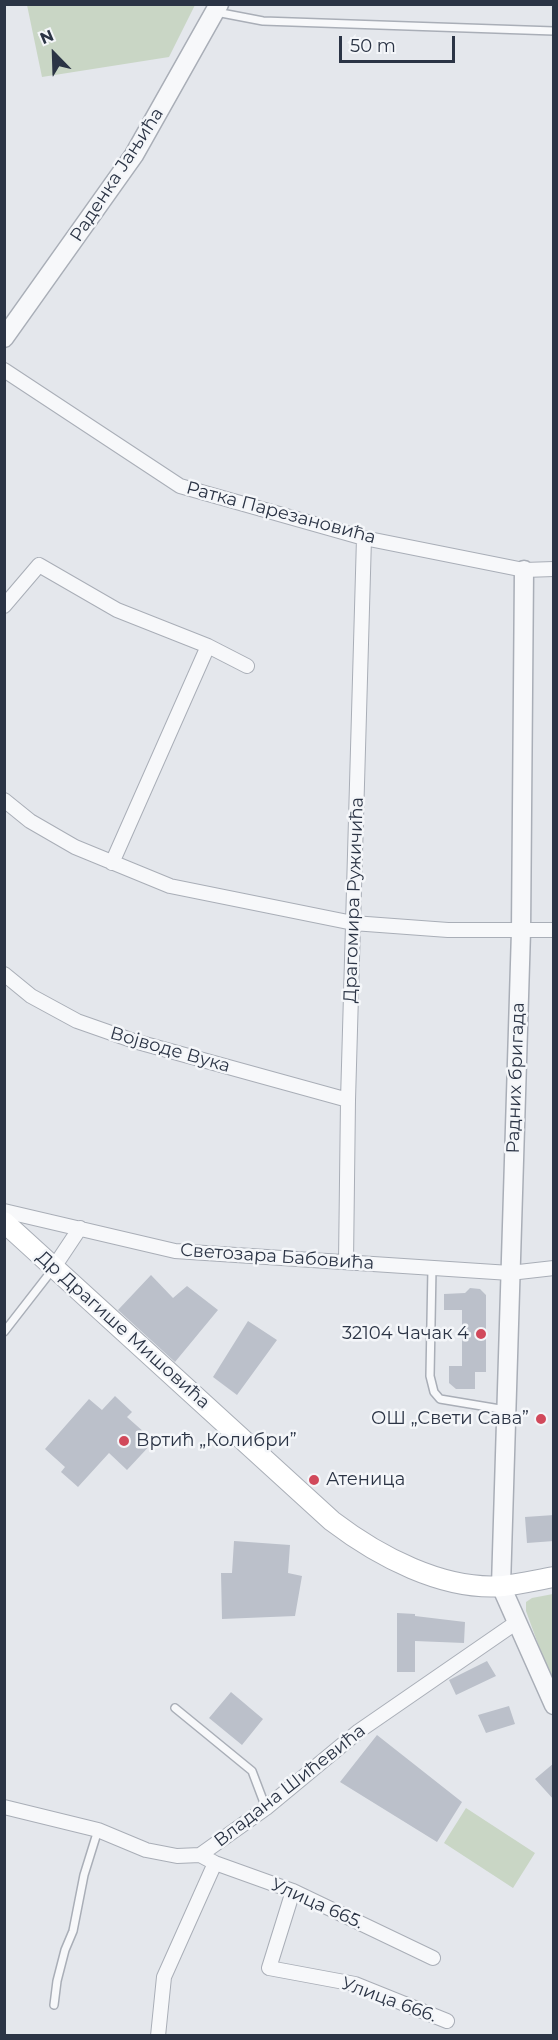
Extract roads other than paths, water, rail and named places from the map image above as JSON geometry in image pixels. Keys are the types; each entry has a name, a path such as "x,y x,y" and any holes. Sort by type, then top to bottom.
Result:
{"main road":[{"name":"Др Драгише Мишовића","path":"4,1222 332,1521 352,1536 382,1554 421,1572 456,1581 501,1586 554,1577"}],"street":[{"name":"Раденка Јањића","path":"4,338 134,155 217,8"},
{"name":"Ратка Парезановића","path":"4,370 180,486 364,538 524,570 554,569"},
{"name":"Драгомира Ружичића","path":"346,1262 348,1100 364,538"},
{"path":"4,606 39,565 117,610 208,646 247,666"},
{"name":"Радних бригада","path":"501,1586 521,931 524,570"},
{"path":"112,862 208,646"},
{"path":"4,800 30,821 75,847 170,886 353,924 448,930 554,930"},
{"name":"Војводе Вука","path":"4,974 32,996 77,1021 134,1041 348,1100"},
{"name":"Светозара Бабовића","path":"4,1211 175,1251 510,1273 554,1268"},
{"path":"54,1267 80,1228"},
{"path":"501,1586 554,1706"},
{"name":"Владана Шићевића","path":"4,1807 98,1830 146,1850 177,1856 200,1856 266,1808 359,1731 517,1622"},
{"name":"Улица 665.","path":"200,1856 293,1891 433,1958"},
{"path":"158,2036 164,1977 214,1863"},
{"name":"Улица 666.","path":"293,1891 269,1968 355,1984 447,2021"}],"lane":[{"path":"217,8 263,21 554,31"},
{"path":"4,1332 54,1267"},
{"path":"432,1268 430,1376 434,1392 440,1399 507,1410"},
{"path":"175,1708 252,1771 266,1808"},
{"path":"54,2005 57,1981 65,1950 73,1931 84,1875 98,1830"}],"place":[{"name":"32104 Чачак 4","path":"481,1334"},
{"name":"ОШ „Свети Сава”","path":"541,1419"},
{"name":"Вртић „Колибри”","path":"124,1441"},
{"name":"Атеница","path":"314,1480"}]}
